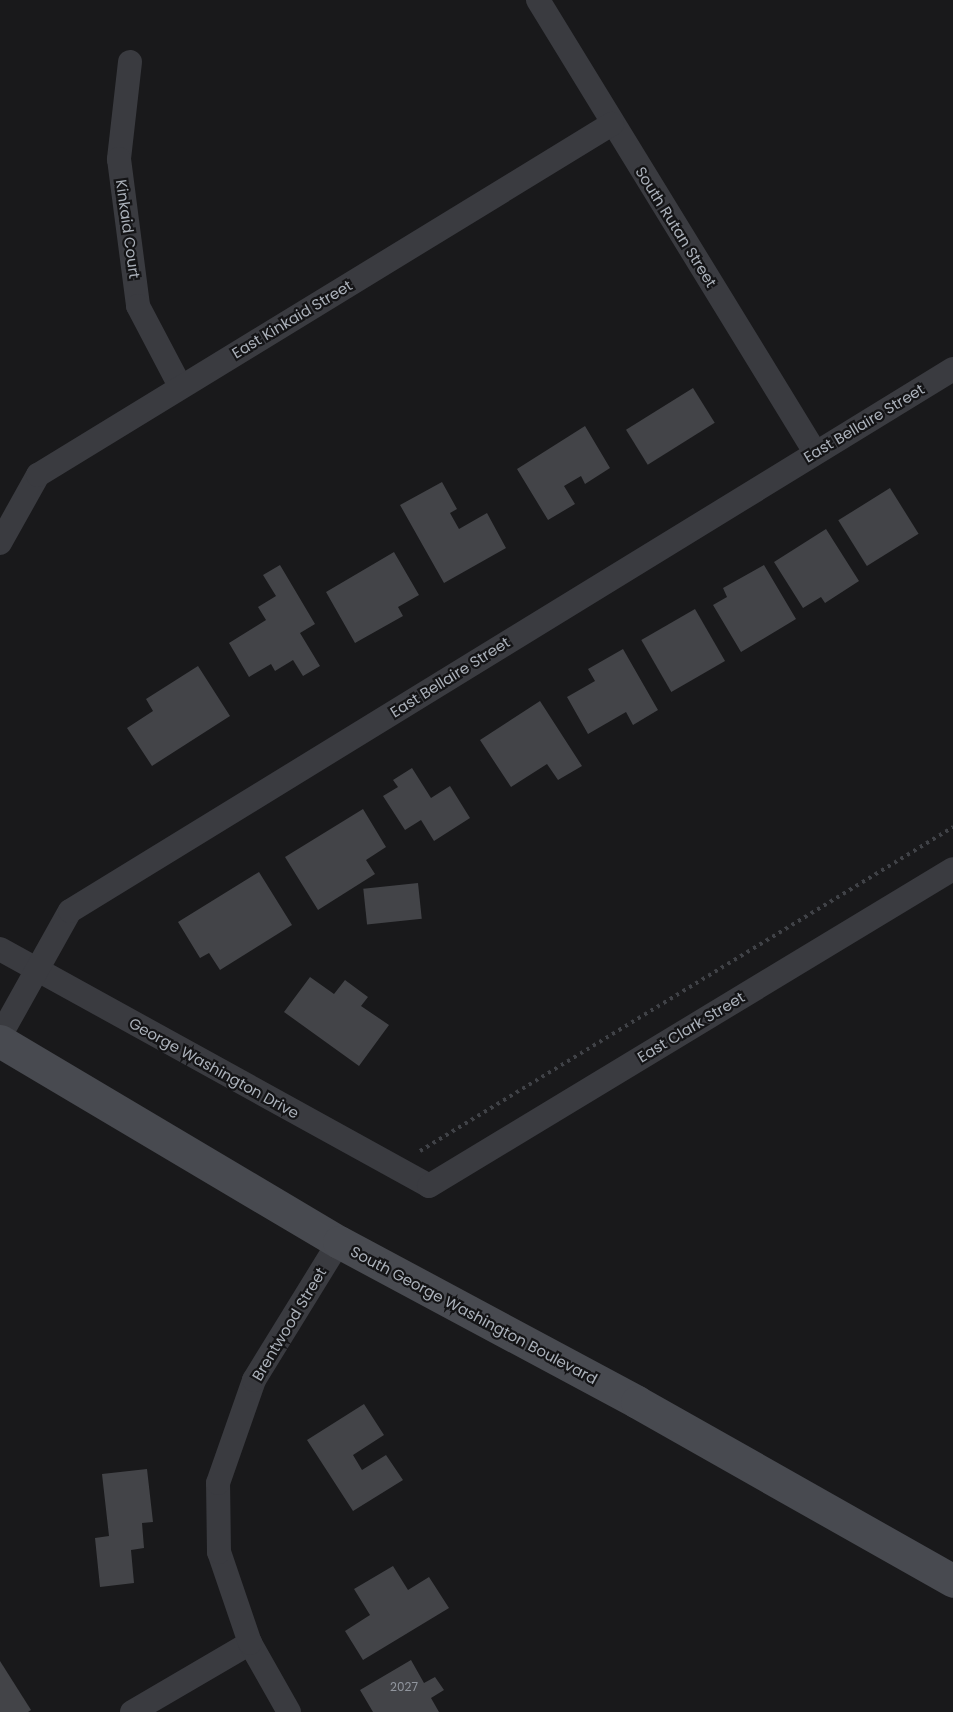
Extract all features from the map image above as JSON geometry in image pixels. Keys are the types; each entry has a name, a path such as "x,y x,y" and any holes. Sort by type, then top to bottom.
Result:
{"street":[{"name":"South Rutan Street","path":"538,0 815,452"},
{"name":"Kinkaid Court","path":"130,62 119,159 138,306 180,386"},
{"name":"East Kinkaid Street","path":"0,543 38,475 180,386 612,124"},
{"name":"East Bellaire Street","path":"0,1036 70,911 953,369"},
{"name":"East Clark Street","path":"429,1186 953,869"},
{"name":"George Washington Drive","path":"0,949 429,1186"},
{"name":"South George Washington Boulevard","path":"0,1041 339,1242 637,1402 953,1581"},
{"name":"Brentwood Street","path":"289,1712 250,1642 219,1552 218,1483 254,1380 339,1242"},
{"path":"132,1712 250,1642"}],"path":[{"path":"418,1153 953,827"}],"building":[{"path":"693,388 715,423 648,465 626,430"},
{"path":"585,426 610,468 585,484 581,476 564,486 575,504 548,520 517,469"},
{"path":"442,482 457,509 450,513 459,529 487,513 506,548 444,583 400,505"},
{"path":"890,488 919,534 867,566 838,520"},
{"path":"826,529 859,581 825,603 821,597 803,608 774,562"},
{"path":"394,552 419,595 398,607 403,616 355,643 326,592"},
{"path":"280,565 315,624 300,633 320,666 303,676 293,660 275,671 271,664 249,677 229,643 266,620 258,607 276,596 263,575"},
{"path":"764,565 796,619 741,652 713,605 727,597 723,588"},
{"path":"695,609 725,661 671,692 641,640"},
{"path":"623,649 658,710 633,725 626,712 588,734 567,697 595,681 588,669"},
{"path":"198,666 230,716 152,766 127,728 153,711 146,699"},
{"path":"540,701 582,766 558,780 547,764 511,787 480,740"},
{"path":"412,768 431,798 450,786 470,818 434,841 421,820 405,830 383,796 398,787 393,780"},
{"path":"363,809 386,847 366,860 375,874 318,910 285,857"},
{"path":"259,872 292,925 220,970 209,953 200,958 178,922"},
{"path":"418,883 422,919 367,925 363,889"},
{"path":"310,977 334,994 345,980 368,997 361,1006 389,1025 359,1066 284,1012"},
{"path":"364,1404 384,1435 353,1455 362,1470 386,1455 403,1480 353,1511 307,1440"},
{"path":"147,1469 153,1522 142,1523 144,1548 131,1550 134,1583 100,1587 95,1538 109,1536 102,1474"},
{"path":"393,1566 408,1590 429,1577 449,1608 363,1660 345,1631 370,1615 354,1589"},
{"path":"411,1660 424,1683 435,1677 444,1690 431,1698 439,1712 373,1712 360,1690"},
{"path":"0,1661 31,1710 28,1712 0,1712"}]}
